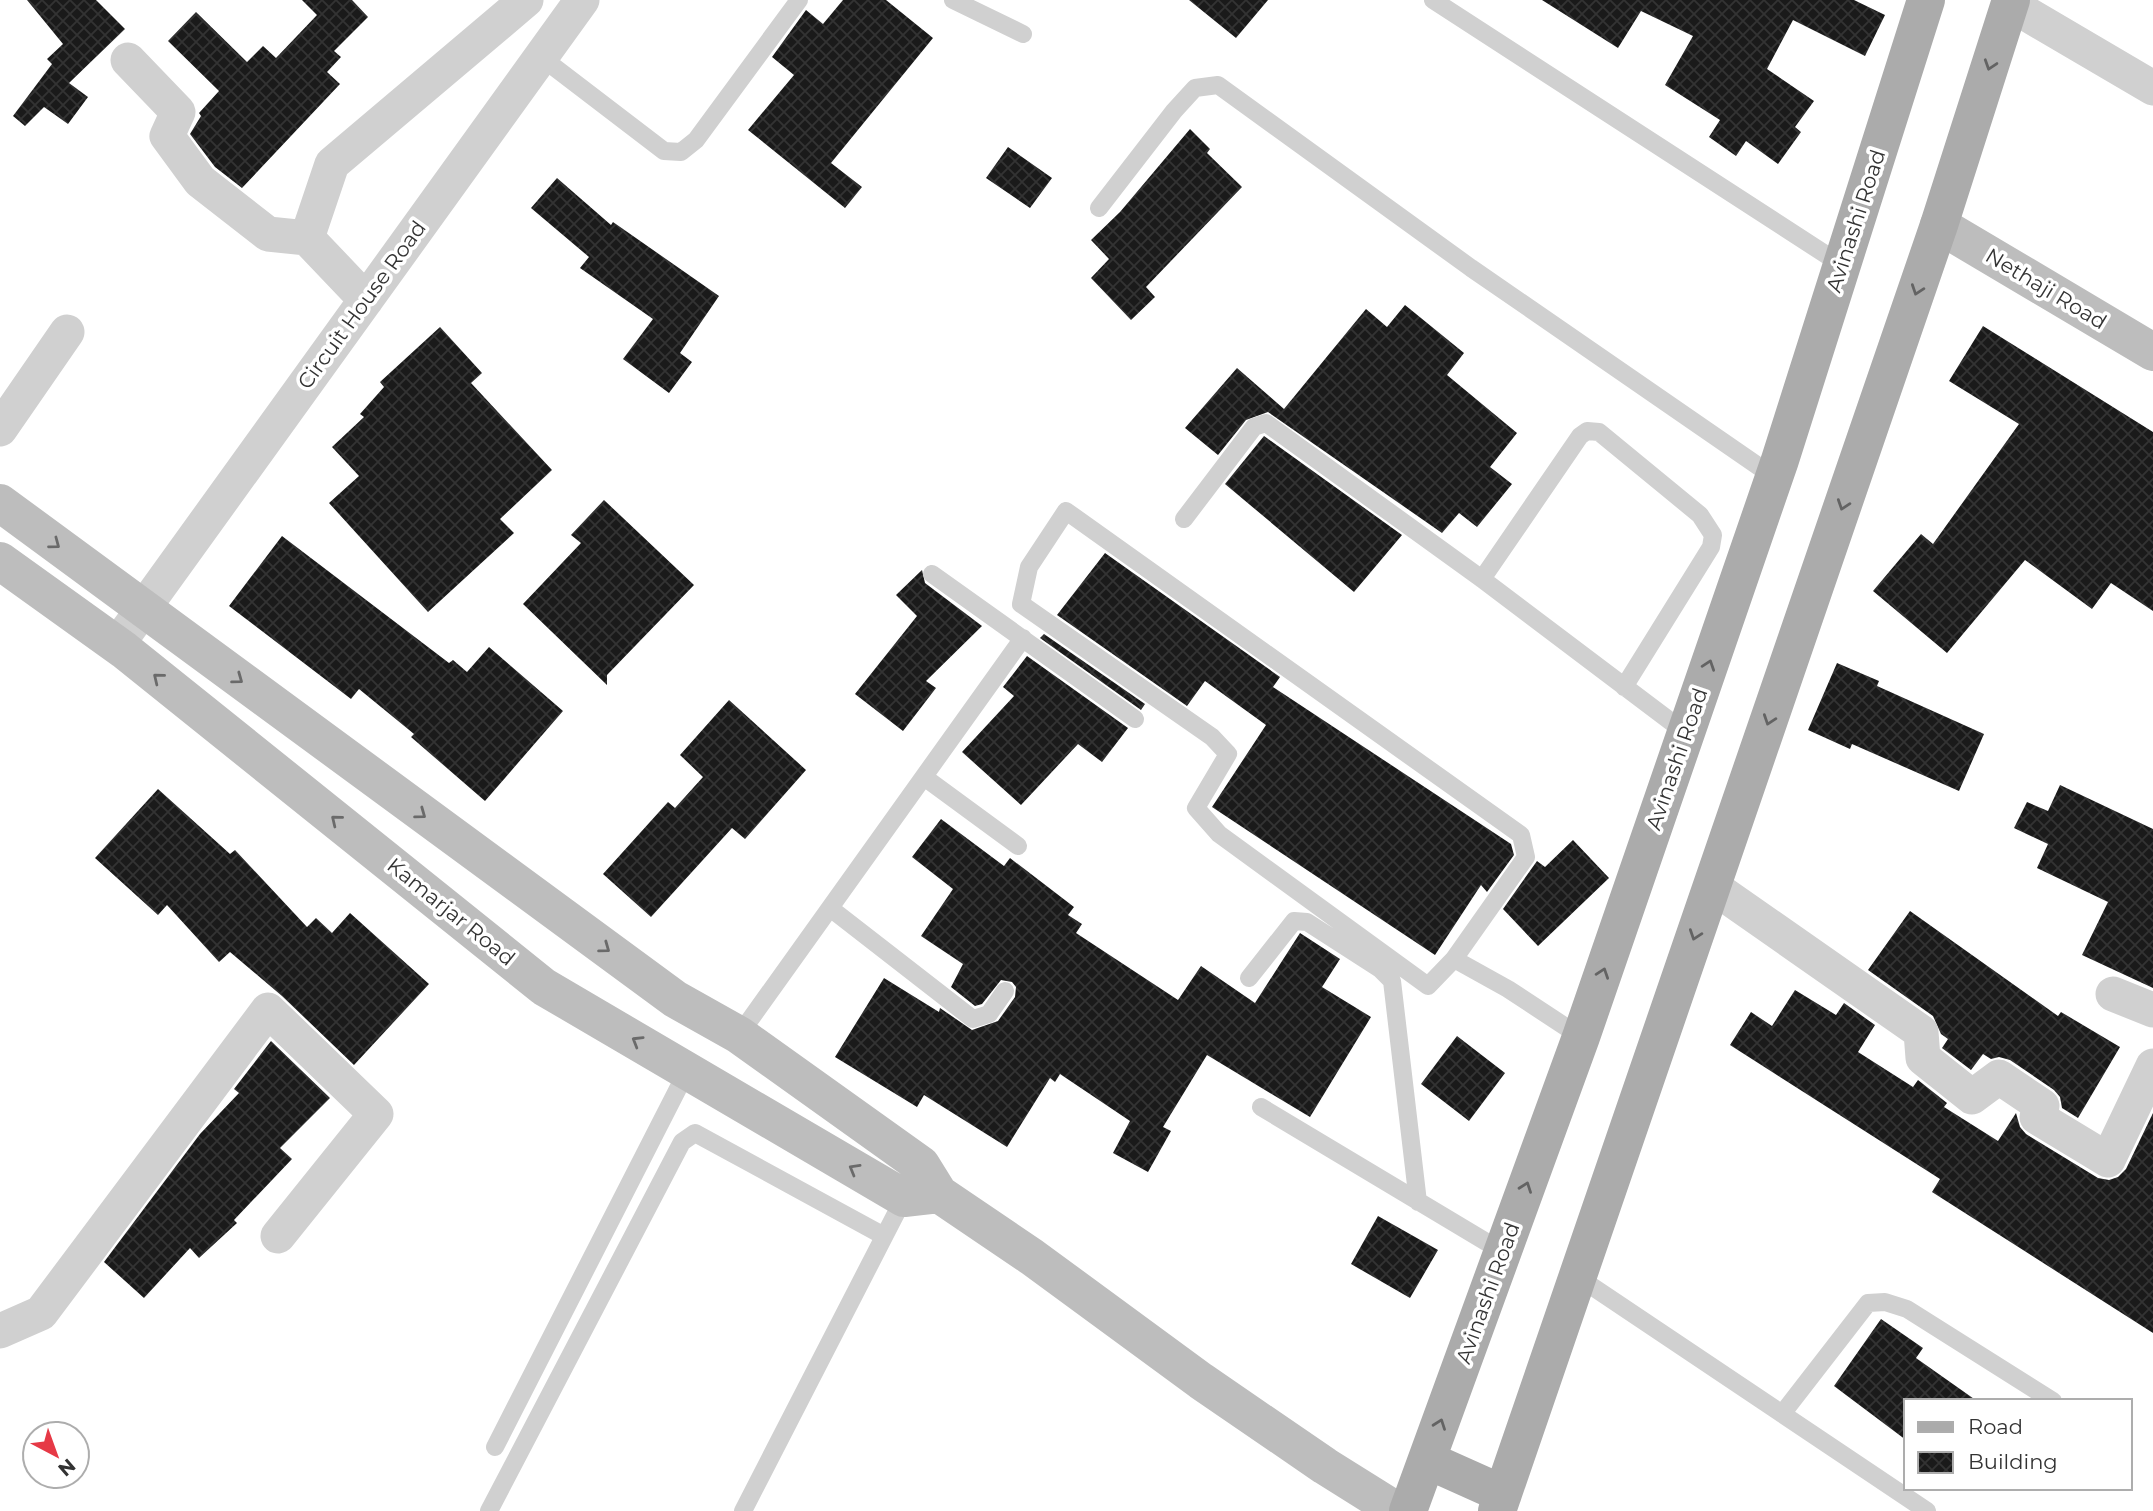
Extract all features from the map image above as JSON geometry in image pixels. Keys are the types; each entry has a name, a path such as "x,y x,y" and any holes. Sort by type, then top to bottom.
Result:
{"main road":[{"name":"Avinashi Road","path":"1408,1511 1581,1037 1774,477 1926,0"},
{"path":"1427,1460 1500,1502 1939,225 2010,2"},
{"name":"Nethaji Road","path":"1939,225 2153,352"},
{"path":"0,503 675,999 739,1035 921,1186 1032,1256 1201,1381 1325,1466 1397,1511"},
{"name":"Kamarjar Road","path":"0,561 117,645 544,987 687,1071 921,1186"}],"street":[{"path":"307,238 332,164 526,0"},
{"name":"Circuit House Road","path":"117,645 582,0"},
{"path":"2010,2 2153,88"},
{"path":"128,60 178,112 167,136 200,181 268,234 307,238 366,300"},
{"path":"0,429 67,332"},
{"path":"1712,886 1921,1032 1923,1058 1972,1097 1999,1077 2042,1106 2036,1117 2108,1160 2153,1066"},
{"path":"2113,994 2153,1010"},
{"path":"0,1331 41,1313 268,1010 376,1114 278,1236"}],"lane":[{"path":"541,57 664,152 681,152 696,140 799,0"},
{"path":"953,0 1023,34"},
{"path":"1433,0 1842,265"},
{"path":"1100,208 1174,111 1195,88 1218,85 1471,268 1774,477"},
{"path":"1184,519 1255,427 1266,423 1482,579 1686,733"},
{"path":"1482,579 1580,436 1587,431 1599,432 1700,515 1713,535 1711,547 1625,687"},
{"path":"1066,511 1521,835 1526,857 1454,959 1427,986 1219,834 1196,808 1228,754 1212,737 1021,604 1029,566 1066,511"},
{"path":"932,574 1135,719"},
{"path":"739,1035 1023,638"},
{"path":"924,777 1018,846"},
{"path":"830,908 973,1019 989,1014 1005,990"},
{"path":"1249,978 1294,921 1307,922 1380,969 1392,981 1418,1202"},
{"path":"1454,959 1508,989 1581,1037"},
{"path":"495,1447 687,1071"},
{"path":"1261,1107 1503,1252"},
{"path":"489,1511 682,1142 695,1133 884,1236"},
{"path":"743,1511 884,1236 921,1186"},
{"path":"1578,1277 1927,1511"},
{"path":"1782,1414 1868,1303 1885,1302 1908,1310 2050,1399"}],"building":[{"path":"27,0 96,0 125,29 69,83 88,97 68,124 44,107 25,126 13,116 52,64 47,59 63,44"},
{"path":"302,0 352,0 368,17 334,51 341,57 327,72 340,84 242,188 215,167 190,134 201,116 199,113 219,91 168,41 196,12 247,62 263,46 276,58 317,15"},
{"path":"843,0 886,0 933,38 831,163 862,187 845,208 748,130 794,75 772,57 806,10 823,24"},
{"path":"1189,0 1268,0 1236,38"},
{"path":"1542,0 1854,0 1885,15 1865,56 1793,20 1767,69 1814,101 1795,127 1801,132 1778,164 1746,141 1736,156 1709,137 1720,120 1665,85 1693,36 1641,11 1618,48"},
{"path":"1190,129 1210,149 1207,153 1242,187 1146,287 1155,297 1131,320 1091,278 1109,259 1091,240 1120,212"},
{"path":"1008,147 1052,178 1030,208 986,178"},
{"path":"557,178 611,225 613,222 719,296 680,353 692,362 669,393 623,359 653,319 580,268 589,257 531,208"},
{"path":"1405,305 1464,353 1447,375 1517,433 1490,467 1512,484 1477,527 1459,513 1442,533 1268,412 1246,420 1218,455 1185,428 1237,368 1284,409 1366,309 1387,327"},
{"path":"1983,326 2153,432 2153,611 2111,583 2092,609 2025,560 1947,653 1873,591 1921,534 1933,544 2019,424 1949,381"},
{"path":"440,327 482,373 471,383 552,470 500,519 514,533 428,612 329,503 359,476 332,447 364,417 360,414 384,387 380,382"},
{"path":"1264,436 1402,535 1354,592 1225,484"},
{"path":"604,500 694,585 607,675 607,685 523,604 581,543 571,535"},
{"path":"282,536 449,663 453,660 467,672 489,647 563,711 485,801 411,737 414,734 359,689 351,699 229,606"},
{"path":"1105,553 1280,677 1273,687 1511,844 1514,855 1487,892 1481,885 1435,955 1212,807 1266,725 1205,681 1187,706 1057,615"},
{"path":"922,570 925,583 982,626 926,681 936,688 903,731 855,694 917,616 896,595"},
{"path":"1044,634 1145,704 1141,710 1040,638"},
{"path":"1027,656 1128,728 1102,762 1078,744 1021,805 962,752 1014,696 1003,687"},
{"path":"1837,663 1879,681 1877,686 1984,734 1959,791 1852,744 1850,749 1808,730"},
{"path":"729,700 806,770 745,839 732,828 651,917 603,874 668,802 675,808 703,777 680,755"},
{"path":"2060,785 2153,829 2153,988 2082,955 2108,902 2037,868 2048,844 2014,828 2027,802 2048,811"},
{"path":"158,789 230,854 235,850 307,927 316,918 332,933 350,913 429,984 354,1065 282,996 230,952 219,962 167,905 158,915 95,858"},
{"path":"941,819 1004,866 1010,858 1074,907 1068,915 1082,924 1076,933 1178,1000 1201,966 1255,1003 1300,933 1340,959 1322,987 1371,1017 1310,1117 1207,1055 1163,1127 1171,1131 1148,1172 1113,1153 1130,1121 1060,1074 1055,1082 1050,1078 1007,1147 924,1095 917,1107 835,1057 884,978 939,1012 940,1008 972,1030 998,1021 1015,997 1016,987 1012,982 1001,980 982,1004 975,1006 951,987 963,964 921,936 953,889 912,857"},
{"path":"1573,840 1609,878 1538,946 1503,909 1537,861 1545,867"},
{"path":"1910,911 2058,1016 2061,1012 2120,1047 2078,1118 2062,1108 2060,1097 2054,1090 2010,1060 1999,1057 1991,1059 1983,1054 1971,1070 1942,1048 1948,1039 1941,1034 1933,1016 1868,970"},
{"path":"1795,990 1836,1015 1844,1003 1875,1025 1858,1052 1913,1087 1918,1080 1947,1103 1944,1107 1998,1141 2016,1113 2020,1127 2026,1134 2098,1178 2109,1180 2118,1177 2126,1169 2153,1113 2153,1333 1932,1192 1940,1179 1730,1045 1751,1012 1772,1026"},
{"path":"1457,1036 1505,1073 1469,1121 1421,1084"},
{"path":"271,1041 330,1098 280,1148 292,1159 234,1220 237,1223 199,1258 190,1248 144,1298 104,1262 200,1134 239,1093 234,1089"},
{"path":"1378,1216 1438,1250 1410,1298 1351,1264"},
{"path":"1881,1319 1923,1348 1916,1358 1974,1399 1904,1399 1904,1438 1834,1386"}]}
